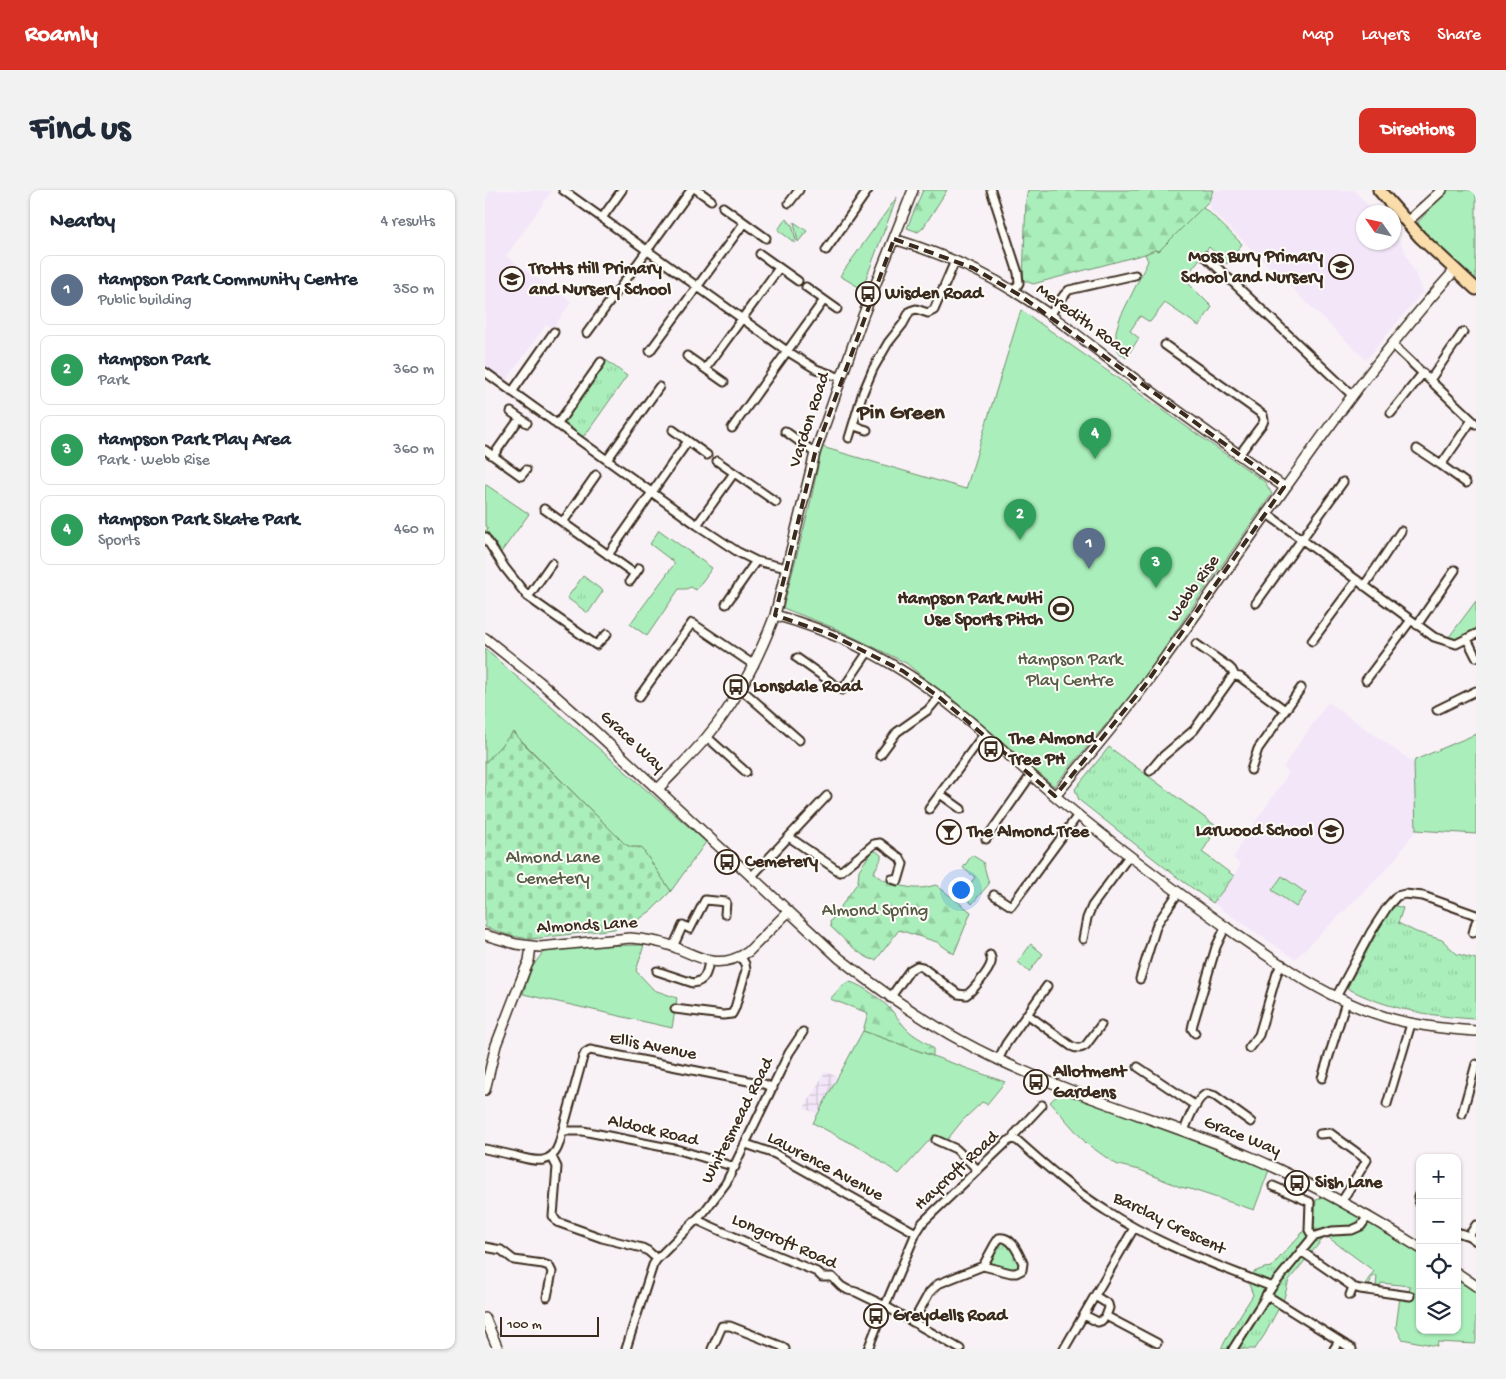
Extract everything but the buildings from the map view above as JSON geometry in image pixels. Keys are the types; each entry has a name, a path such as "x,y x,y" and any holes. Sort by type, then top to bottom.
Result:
{"main road":[{"path":"1379,190 1420,237 1476,289"}],"street":[{"path":"563,190 787,351 816,369 841,378"},
{"path":"602,218 622,190"},
{"path":"587,333 691,190"},
{"path":"697,190 711,200"},
{"path":"789,203 799,190"},
{"path":"826,250 843,232 868,190"},
{"name":"Vardon Road","path":"658,789 707,737 722,718 741,689 760,652 775,615 815,453 863,316 913,190"},
{"path":"991,190 1019,273 1019,283 1014,291"},
{"path":"1407,222 1442,190"},
{"path":"723,207 766,238"},
{"path":"650,351 744,223"},
{"name":"Meredith Road","path":"894,239 955,261 1014,291 1050,315 1284,487"},
{"path":"760,254 798,281"},
{"path":"1205,256 1352,395"},
{"path":"849,438 862,395 873,369 888,343 903,324 910,311 916,309 928,313 934,310 955,261"},
{"path":"706,368 779,268"},
{"name":"Webb Rise","path":"1055,796 1105,737 1145,685 1284,487 1352,395 1455,270"},
{"path":"1050,315 1069,290 1135,275"},
{"path":"806,287 837,309"},
{"path":"732,428 824,300"},
{"path":"593,310 600,314"},
{"path":"512,392 554,332"},
{"path":"654,332 661,337"},
{"path":"1430,380 1463,332"},
{"path":"1165,344 1263,415 1263,423 1239,455"},
{"path":"1393,345 1474,422 1441,466"},
{"path":"687,356 724,382"},
{"path":"557,425 601,362"},
{"path":"485,372 737,552 756,561 787,568"},
{"path":"1391,413 1423,373"},
{"path":"607,460 645,400 659,387"},
{"path":"511,412 527,423"},
{"path":"493,456 520,418"},
{"path":"854,426 867,430"},
{"path":"673,430 707,454"},
{"path":"785,431 815,453"},
{"path":"608,555 688,441"},
{"path":"1417,449 1466,483"},
{"path":"485,450 521,476 526,470"},
{"path":"717,461 776,502"},
{"path":"697,525 735,473"},
{"path":"563,522 596,475"},
{"path":"1256,603 1343,482"},
{"path":"544,509 608,555 637,571 630,581"},
{"path":"1266,513 1434,637 1456,644 1476,634"},
{"path":"1364,586 1401,531"},
{"path":"485,537 505,568 528,597 596,645 607,634"},
{"path":"726,603 756,561"},
{"path":"528,597 552,564"},
{"path":"1366,680 1455,570"},
{"path":"1312,641 1357,580"},
{"path":"775,615 832,635 903,671 939,697 1031,776 1129,856 1225,926 1318,987 1346,1002 1411,1024 1449,1030 1476,1031"},
{"path":"639,697 692,623 754,665"},
{"name":"Grace Way","path":"485,638 585,721 839,958 890,998 934,1026 998,1060 1050,1082 1251,1157 1314,1186 1416,1246"},
{"path":"1467,639 1476,657"},
{"path":"1195,644 1229,667 1235,676"},
{"path":"797,658 841,690 868,652"},
{"path":"1151,771 1161,758 1194,730 1230,679 1235,676 1240,677 1285,710"},
{"path":"1251,770 1256,752 1301,688"},
{"path":"741,689 799,740"},
{"path":"1437,710 1476,691"},
{"path":"880,755 897,732 928,710 939,697"},
{"path":"929,809 984,734"},
{"path":"707,737 746,772"},
{"path":"986,839 1031,776"},
{"path":"940,794 961,809"},
{"path":"751,877 827,796"},
{"path":"994,895 1011,906 1078,815"},
{"path":"789,837 840,872 874,844 879,843 900,858 903,864 898,881"},
{"path":"1083,938 1087,918 1092,906 1129,856"},
{"path":"1140,979 1157,924 1178,893"},
{"path":"1336,997 1371,932 1397,896 1405,894 1423,896 1476,915"},
{"path":"673,947 683,925 691,929 705,900 726,902 725,914"},
{"name":"Almonds Lane","path":"485,935 516,944 540,947 630,938 654,941 697,958 723,962 741,957 754,948 789,912"},
{"path":"1473,933 1476,922"},
{"path":"1195,1032 1192,1029 1193,1024 1216,947 1225,926"},
{"path":"485,1090 496,1044 525,970 531,946"},
{"path":"890,998 910,970 917,966 958,994 966,996 971,992 989,966 990,955"},
{"path":"675,1009 723,1015 732,1014 745,970 745,964 741,957"},
{"path":"657,971 693,983 704,978 709,961"},
{"path":"1249,1048 1259,1035 1277,973 1282,964"},
{"path":"998,1060 1006,1044 1047,986"},
{"path":"1322,1078 1346,1002"},
{"path":"1027,1014 1077,1048 1086,1045 1101,1025"},
{"path":"1387,1104 1411,1024"},
{"name":"Whitesmead Road","path":"626,1349 653,1265 697,1220 723,1188 789,1054 803,1032"},
{"name":"Ellis Avenue","path":"552,1156 557,1150 563,1131 583,1057 590,1050 745,1080 773,1088"},
{"path":"1462,1114 1476,1064"},
{"name":"Grace Way","path":"1138,1067 1196,1106"},
{"name":"Grace Way","path":"1183,1131 1196,1106 1203,1096 1207,1094 1213,1095 1251,1122"},
{"name":"Haycroft Road","path":"868,1349 916,1233 923,1222 1008,1140 1013,1139 1014,1135 1042,1105"},
{"name":"Aldock Road","path":"563,1131 583,1131 679,1150 735,1167"},
{"path":"1320,1134 1330,1133 1367,1160 1342,1201"},
{"name":"Barclay Crescent","path":"1013,1139 1018,1141 1075,1190 1134,1228 1179,1250 1272,1286"},
{"path":"936,1140 956,1149 977,1170"},
{"name":"Lawrence Avenue","path":"746,1144 775,1154 916,1233"},
{"path":"485,1149 536,1161 545,1160 552,1156 557,1167 553,1216 557,1222 602,1238 648,1250 657,1259"},
{"path":"1273,1186 1310,1202 1309,1230 1313,1237"},
{"path":"1233,1349 1272,1286 1313,1237 1332,1231 1353,1230 1361,1226 1368,1216"},
{"name":"Longcroft Road","path":"697,1220 817,1272 822,1277 832,1277 848,1290 857,1292 885,1306"},
{"path":"1469,1236 1476,1225"},
{"path":"1064,1349 1134,1228"},
{"path":"1461,1233 1476,1241"},
{"path":"913,1322 929,1294 938,1284 945,1280 983,1266 1015,1273 1022,1270 1023,1263 1010,1240 999,1238 983,1266"},
{"path":"485,1247 498,1248 514,1260 549,1266 552,1272 547,1297"},
{"path":"1301,1251 1352,1291 1373,1287 1410,1296"},
{"path":"1461,1276 1476,1286"},
{"path":"1266,1295 1352,1349"},
{"path":"1084,1315 1098,1322 1106,1316 1109,1308 1108,1304 1095,1296"},
{"path":"885,1306 960,1349"},
{"path":"1106,1316 1157,1343"},
{"path":"485,1318 498,1349"},
{"path":"712,1349 722,1326 730,1326 785,1349"},
{"path":"1334,1349 1339,1341"}],"highlighted area":[{"path":"894,239 973,268 1021,296 1284,487 1145,685 1055,796 939,697 903,671 832,635 775,615 815,453"}],"shaded area":[{"name":"Trotts Hill Primary and Nursery School","path":"485,190 552,191 506,256 571,302 554,327 546,325 506,381 485,366"},
{"name":"Moss Bury Primary School and Nursery","path":"1213,190 1354,190 1368,205 1356,205 1356,250 1401,250 1401,243 1423,291 1366,360 1211,210 1209,201"},
{"name":"Larwood School","path":"1328,702 1414,763 1416,830 1395,859 1378,878 1295,959 1213,903 1241,865 1233,858 1240,844 1289,773 1283,767"},
{"path":"825,1072 838,1077 817,1114 804,1108"}],"green space":[{"path":"923,190 947,190 923,228 918,232 907,228"},
{"path":"1028,190 1213,190 1209,201 1159,251 1155,250 1033,284 1023,280"},
{"path":"1448,190 1476,190 1476,284 1419,229 1418,222"},
{"path":"897,197 862,289 840,276"},
{"path":"1202,208 1208,211 1242,244 1227,264 1209,247 1184,279 1212,307 1199,326 1165,303 1150,322 1140,316 1130,331 1139,338 1126,358 1116,350 1116,331 1120,318 1148,261 1145,254 1155,250 1159,251"},
{"path":"786,218 792,225 795,243 778,230"},
{"path":"794,222 807,231 798,242"},
{"name":"Hampson Park Play Centre","path":"1021,310 1265,482 1272,494 1142,682 1054,786 906,663 837,629 783,608 809,509 822,447 966,489"},
{"path":"606,360 627,376 586,434 581,438 563,424 564,419"},
{"path":"485,484 529,514 499,555 485,534 485,531 488,529 485,524"},
{"path":"659,530 712,568 696,590 691,587 679,589 647,636 630,624 675,563 650,544"},
{"path":"583,576 603,591 588,613 567,598"},
{"path":"1476,601 1476,629 1456,639 1449,637"},
{"path":"485,649 706,842 671,891 641,847 631,847 625,844 513,732 485,763"},
{"name":"Almond Lane Cemetery","path":"512,732 625,844 631,847 641,847 671,891 652,910 638,920 614,929 531,939 511,936 485,927 485,763"},
{"path":"1476,734 1476,834 1416,830 1415,760"},
{"path":"1109,747 1216,826 1208,836 1211,838 1202,852 1234,876 1213,903 1079,800 1075,789"},
{"name":"Almond Spring","path":"872,851 876,851 881,855 874,873 878,876 895,884 915,888 936,885 971,912 954,954 937,942 899,930 876,960 871,959 852,947 831,927 830,922 858,882 859,870"},
{"path":"972,855 983,862 989,884 972,904 963,894 975,877 963,868"},
{"path":"1282,876 1306,893 1296,907 1272,890"},
{"path":"1392,905 1403,908 1398,923 1416,932 1442,940 1457,954 1476,959 1476,1014 1474,1019 1441,1016 1409,1010 1377,1001 1347,988"},
{"path":"1031,944 1043,954 1029,972 1018,962"},
{"path":"644,945 636,971 654,990 677,998 672,1028 523,994 531,969 543,952 587,946"},
{"path":"850,982 866,990 884,1003 910,1032 933,1048 933,1056 863,1031 868,1013 830,999 843,985"},
{"path":"863,1031 1005,1082 987,1104 982,1102 962,1121 947,1140 933,1136 899,1174 864,1150 813,1123"},
{"path":"1062,1091 1182,1135 1269,1170 1254,1210 1180,1187 1140,1170 1118,1165 1111,1161 1086,1143 1050,1102"},
{"path":"1325,1197 1416,1251 1416,1334 1461,1334 1461,1282 1476,1292 1476,1344 1438,1342 1437,1346 1402,1339 1396,1327 1400,1297 1409,1293 1410,1286 1381,1283 1380,1289 1378,1289 1376,1286 1377,1276 1372,1276 1369,1286 1363,1287 1374,1271 1314,1227 1316,1200"},
{"path":"1310,1224 1326,1235 1289,1280 1284,1298 1255,1349 1221,1349 1253,1295 1249,1284 1254,1272 1272,1267"},
{"path":"1000,1241 1007,1242 1021,1262 1020,1268 1014,1271 988,1263"}],"place":[{"name":"Moss Bury Primary School and Nursery","path":"1341,267"},
{"name":"Trotts Hill Primary and Nursery School","path":"512,279"},
{"name":"Wisden Road","path":"868,294"},
{"name":"Hampson Park Skate Park","path":"1095,459"},
{"name":"Hampson Park","path":"1020,540"},
{"name":"Hampson Park Community Centre","path":"1089,569"},
{"name":"Hampson Park Play Area","path":"1156,588"},
{"name":"Hampson Park Multi Use Sports Pitch","path":"1061,609"},
{"name":"Lonsdale Road","path":"736,687"},
{"name":"The Almond Tree PH","path":"991,749"},
{"name":"Larwood School","path":"1331,831"},
{"name":"The Almond Tree","path":"949,832"},
{"name":"Cemetery","path":"727,862"},
{"name":"Allotment Gardens","path":"1036,1082"},
{"name":"Sish Lane","path":"1297,1183"},
{"name":"Greydells Road","path":"876,1316"}],"district":[{"name":"Pin Green","path":"901,414"}]}
